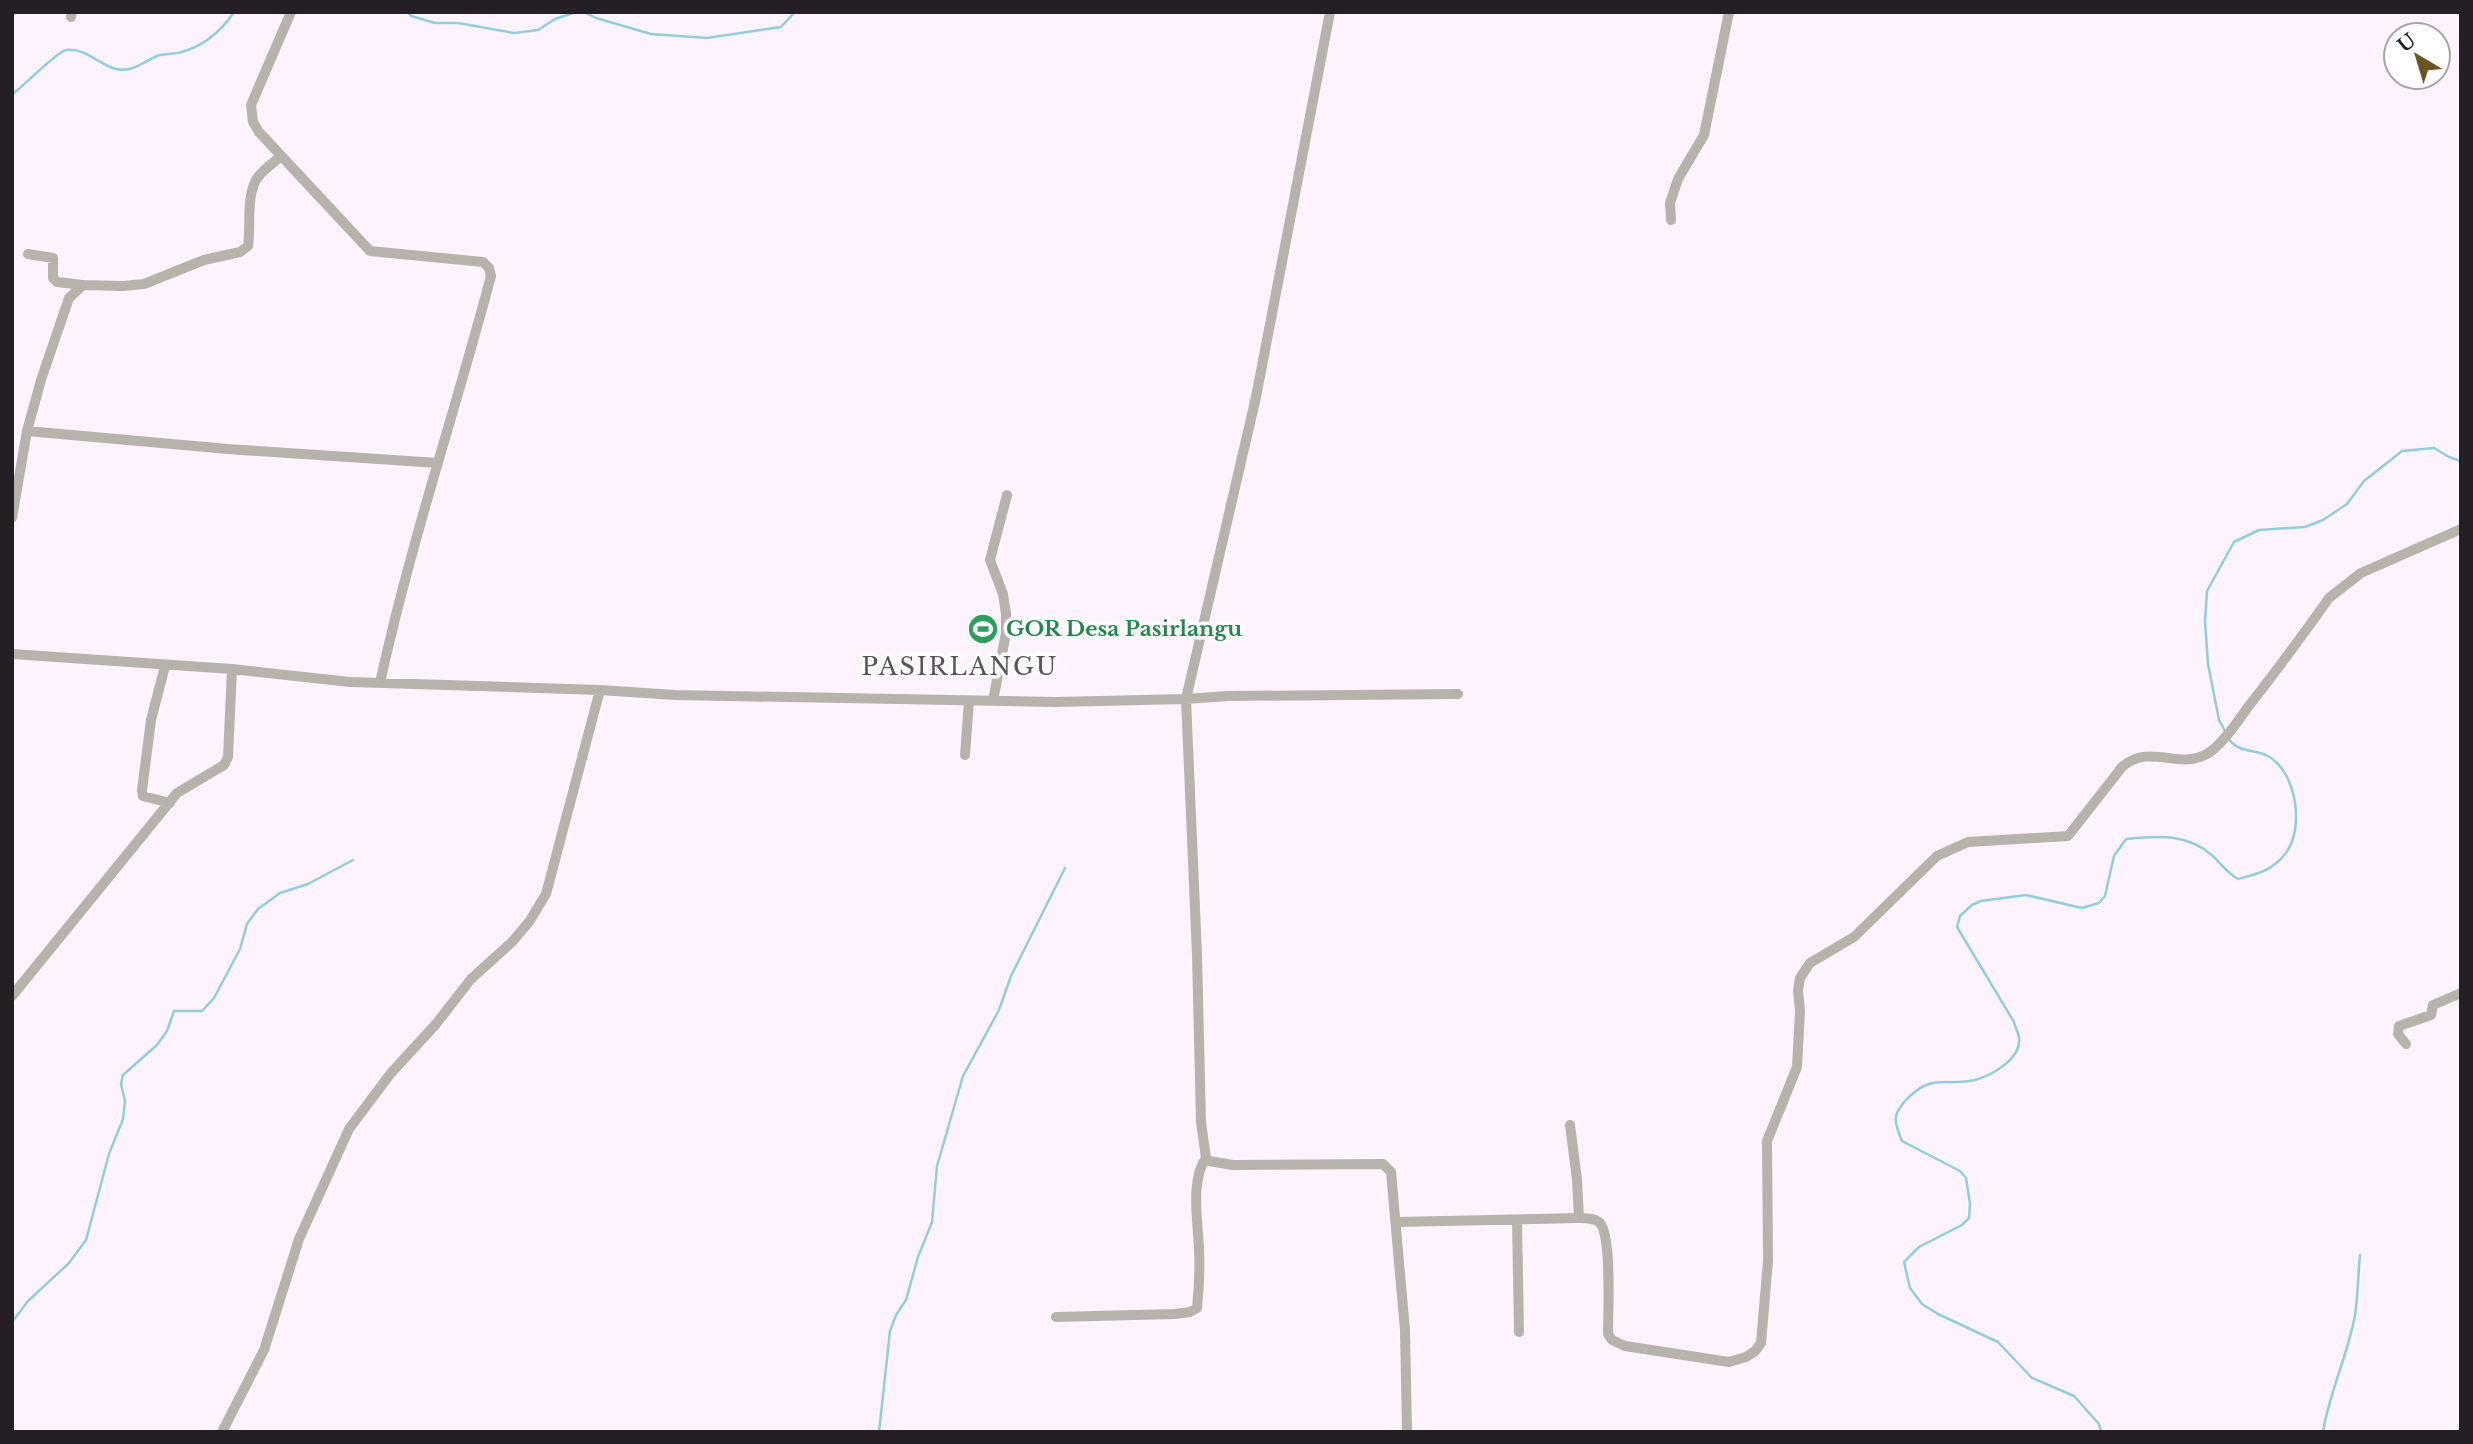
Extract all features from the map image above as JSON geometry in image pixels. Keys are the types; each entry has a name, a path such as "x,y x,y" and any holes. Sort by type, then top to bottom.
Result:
{"street":[{"path":"291,12 251,105 253,122 280,156 370,251 483,262 489,268 491,276 467,368 398,602 380,683"},
{"path":"1330,12 1256,397 1186,699 1197,955 1200,1122 1206,1158 1209,1161 1233,1165 1383,1164 1392,1175 1405,1330 1408,1432"},
{"path":"1671,220 1670,203 1678,179 1703,135 1729,12"},
{"path":"28,254 53,258 53,278 57,282 135,285 204,260 240,253 248,246 251,196 256,180 280,156"},
{"path":"12,518 27,431 51,346 69,298 83,285"},
{"path":"27,431 229,449 438,463"},
{"path":"993,701 1006,633 1006,614 1003,594 990,560 1007,495"},
{"path":"1396,1222 1579,1217 1594,1219 1602,1227 1608,1258 1608,1334 1612,1340 1625,1346 1729,1362 1738,1361 1755,1351 1761,1343 1768,1261 1767,1141 1797,1067 1800,1011 1797,991 1800,978 1810,963 1854,937 1937,856 1952,848 1968,842 2070,835 2130,760 2146,755 2194,759 2206,755 2236,723 2329,598 2361,573 2461,529"},
{"path":"12,654 232,669 380,683 675,695 993,701 1458,694"},
{"path":"165,666 151,720 142,790 143,796 170,803"},
{"path":"12,996 177,793 223,765 228,757 232,669"},
{"path":"222,1432 268,1342 299,1239 349,1129 391,1073 436,1024 471,979 512,942 542,902 600,690"},
{"path":"965,755 969,701"},
{"path":"2406,1044 2398,1034 2399,1026 2431,1016 2434,1004 2461,993"},
{"path":"1570,1125 1579,1217"},
{"path":"1056,1317 1174,1314 1190,1312 1197,1308 1199,1250 1196,1205 1201,1164 1206,1158"},
{"path":"1517,1220 1519,1332"}],"waterway":[{"path":"12,95 66,50 79,51 110,67 127,70 157,56 178,53 203,43 217,33 234,12"},
{"path":"408,12 411,16 435,23 458,23 514,33 538,30 555,19 576,12"},
{"path":"584,12 651,34 707,38 781,27 795,12"},
{"path":"2226,733 2219,720 2208,664 2205,621 2207,591 2234,542 2259,530 2305,527 2323,520 2347,504 2364,481 2402,451 2434,448 2461,461"},
{"path":"2101,1432 2099,1424 2074,1396 2032,1378 1998,1342 1938,1314 1922,1304 1910,1288 1904,1262 1919,1247 1962,1225 1969,1218 1970,1204 1966,1178 1960,1171 1902,1141 1896,1125 1896,1116 1905,1101 1923,1086 1982,1078 2011,1059 2019,1045 2014,1022 1957,927 1960,916 1972,905 1981,901 2026,895 2082,908 2099,903 2105,896 2114,856 2126,839 2161,837 2193,843 2213,856 2238,879 2264,871 2280,860 2291,844 2296,817 2295,802 2286,775 2268,756 2237,747 2229,739"},
{"path":"12,1322 28,1301 69,1263 86,1240 109,1154 123,1119 123,1075 157,1045 167,1031 174,1011 202,1011 214,998 240,949 247,924 258,909 280,893 308,884 353,860"},
{"path":"879,1432 890,1331 906,1300 918,1257 932,1222 937,1166 963,1076 999,1010 1011,976 1065,868"},
{"path":"2323,1432 2355,1315 2360,1255"}],"place":[{"name":"GOR Desa Pasirlangu","path":"983,629"}],"district":[{"name":"PASIRLANGU","path":"960,667"}]}
